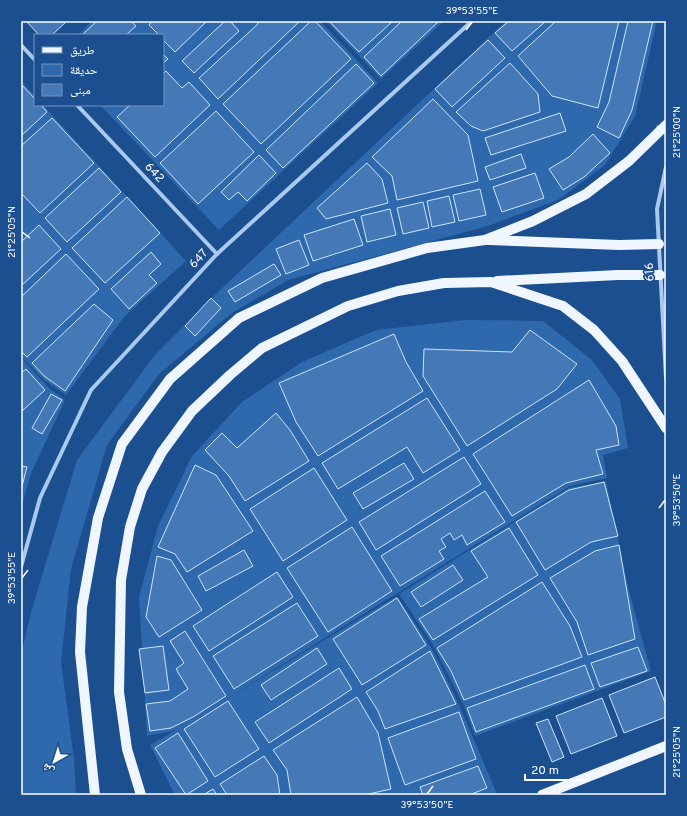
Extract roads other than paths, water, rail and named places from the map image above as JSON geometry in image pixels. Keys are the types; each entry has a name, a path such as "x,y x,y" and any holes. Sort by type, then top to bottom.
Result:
{"main road":[{"path":"485,240 534,221 586,194 629,161 666,125"},
{"path":"95,795 80,652 82,607 98,518 122,444 170,379 239,318 322,278 427,248 485,240 619,246 659,244"},
{"path":"142,795 127,750 119,692 121,580 130,527 142,488 162,452 192,411 230,375 262,348 348,306 398,291 444,283 618,275 660,275"},
{"path":"491,282 563,306 594,330 622,361 666,428"},
{"path":"542,795 666,746"}],"street":[{"name":"647","path":"21,567 40,498 91,390 217,254 472,21"},
{"path":"21,45 34,59"},
{"name":"642","path":"78,106 217,254"},
{"name":"616","path":"666,167 657,209 666,378"}]}
